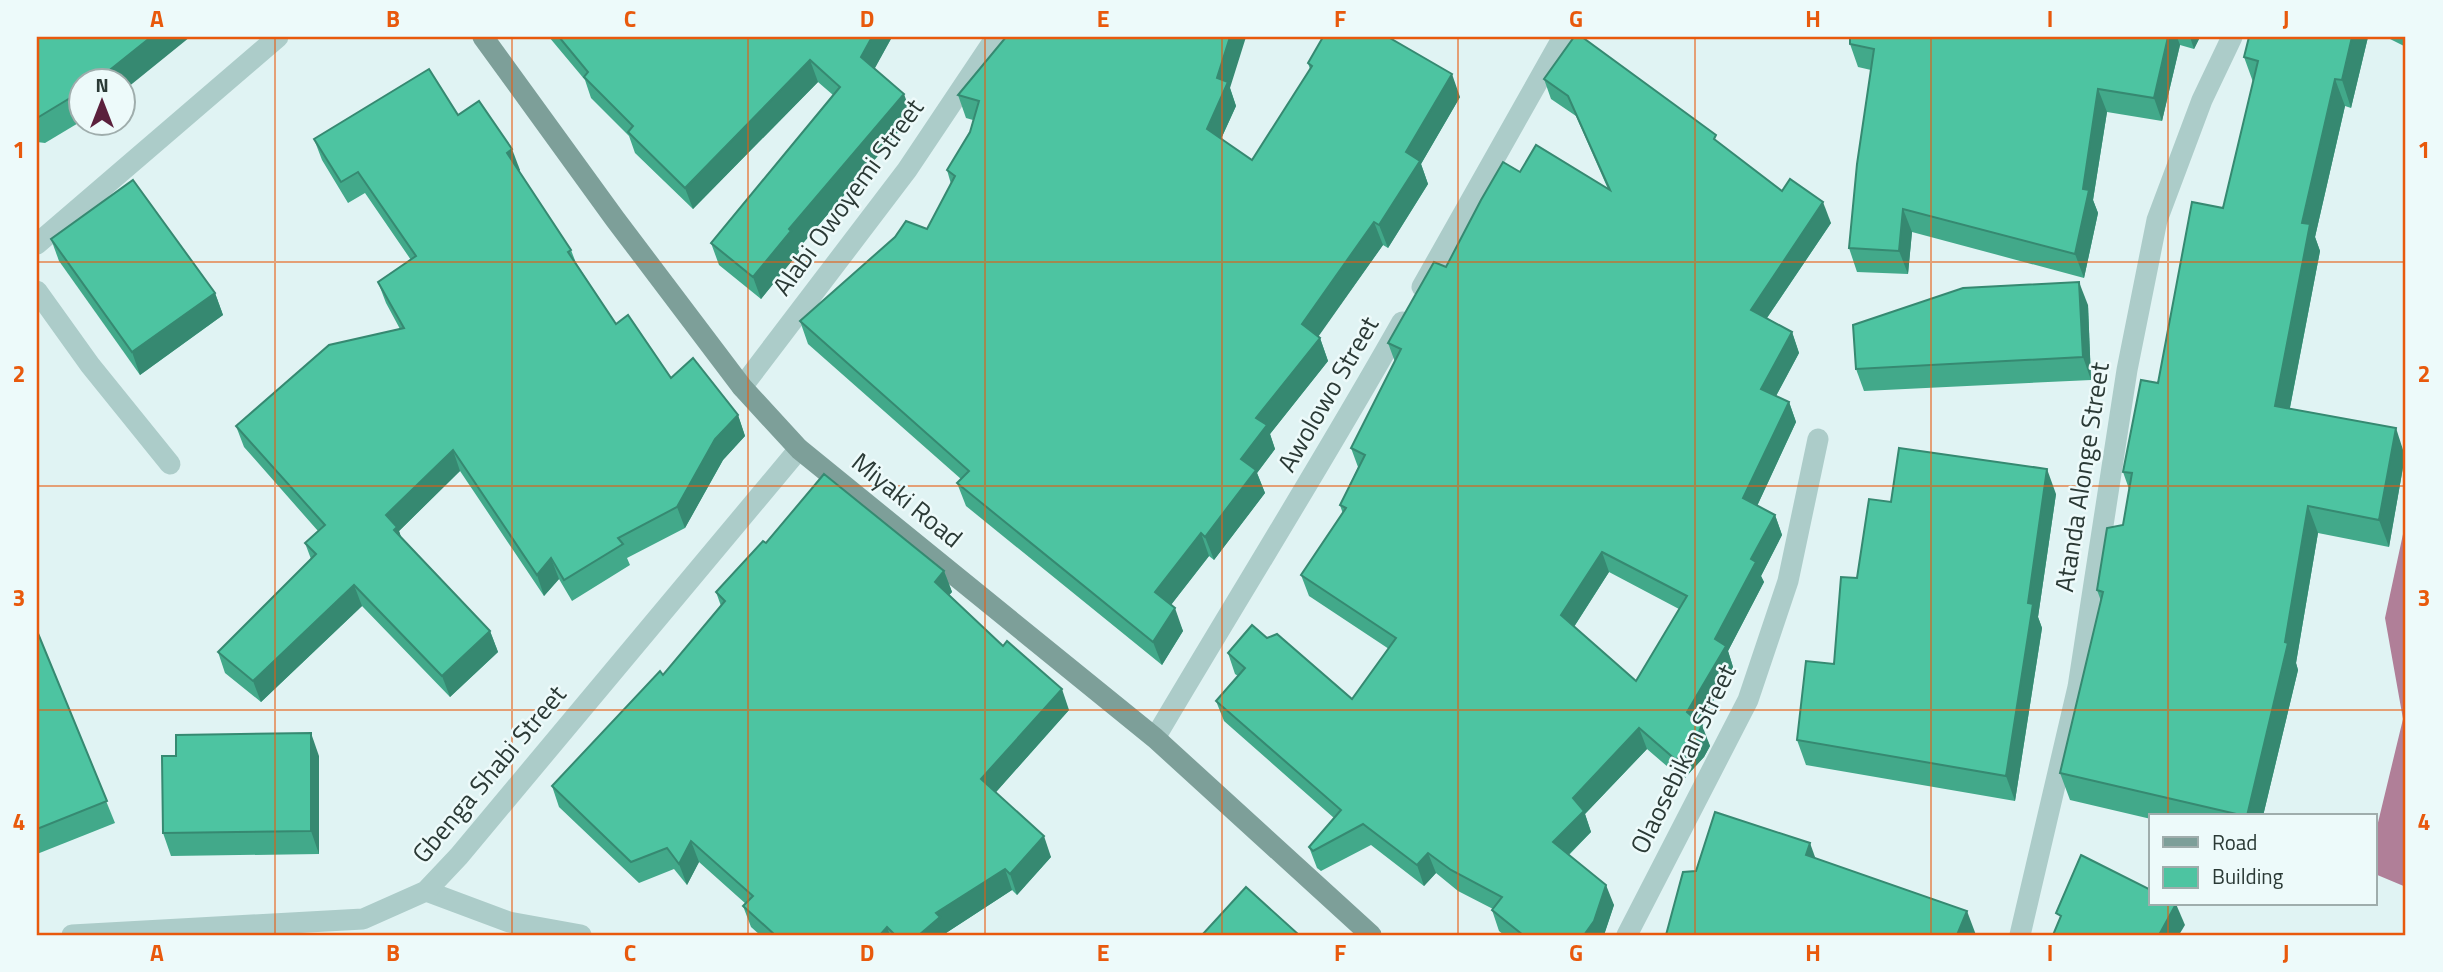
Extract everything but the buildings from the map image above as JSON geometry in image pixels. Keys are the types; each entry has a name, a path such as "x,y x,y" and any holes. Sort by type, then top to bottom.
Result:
{"street":[{"path":"37,244 278,37"},
{"name":"Miyaki Road","path":"483,37 615,219 742,387 799,449 1156,738 1371,935"},
{"name":"Alabi Owoyemi Street","path":"742,387 907,170 996,37"},
{"name":"Awolowo Street","path":"1156,738 1240,594 1330,449 1563,37"},
{"name":"Atanda Alonge Street","path":"2020,935 2078,687 2127,370 2157,220 2202,100 2232,37"},
{"path":"37,291 90,365 170,464"},
{"name":"Olaosebikan Street","path":"1627,935 1748,700 1788,581 1818,439"},
{"name":"Gbenga Shabi Street","path":"72,935 363,919 426,891 459,856 799,449"},
{"path":"426,891 509,922 581,935"}],"shaded area":[{"path":"2406,520 2406,887 2376,874 2376,831 2403,719 2385,618"}]}
